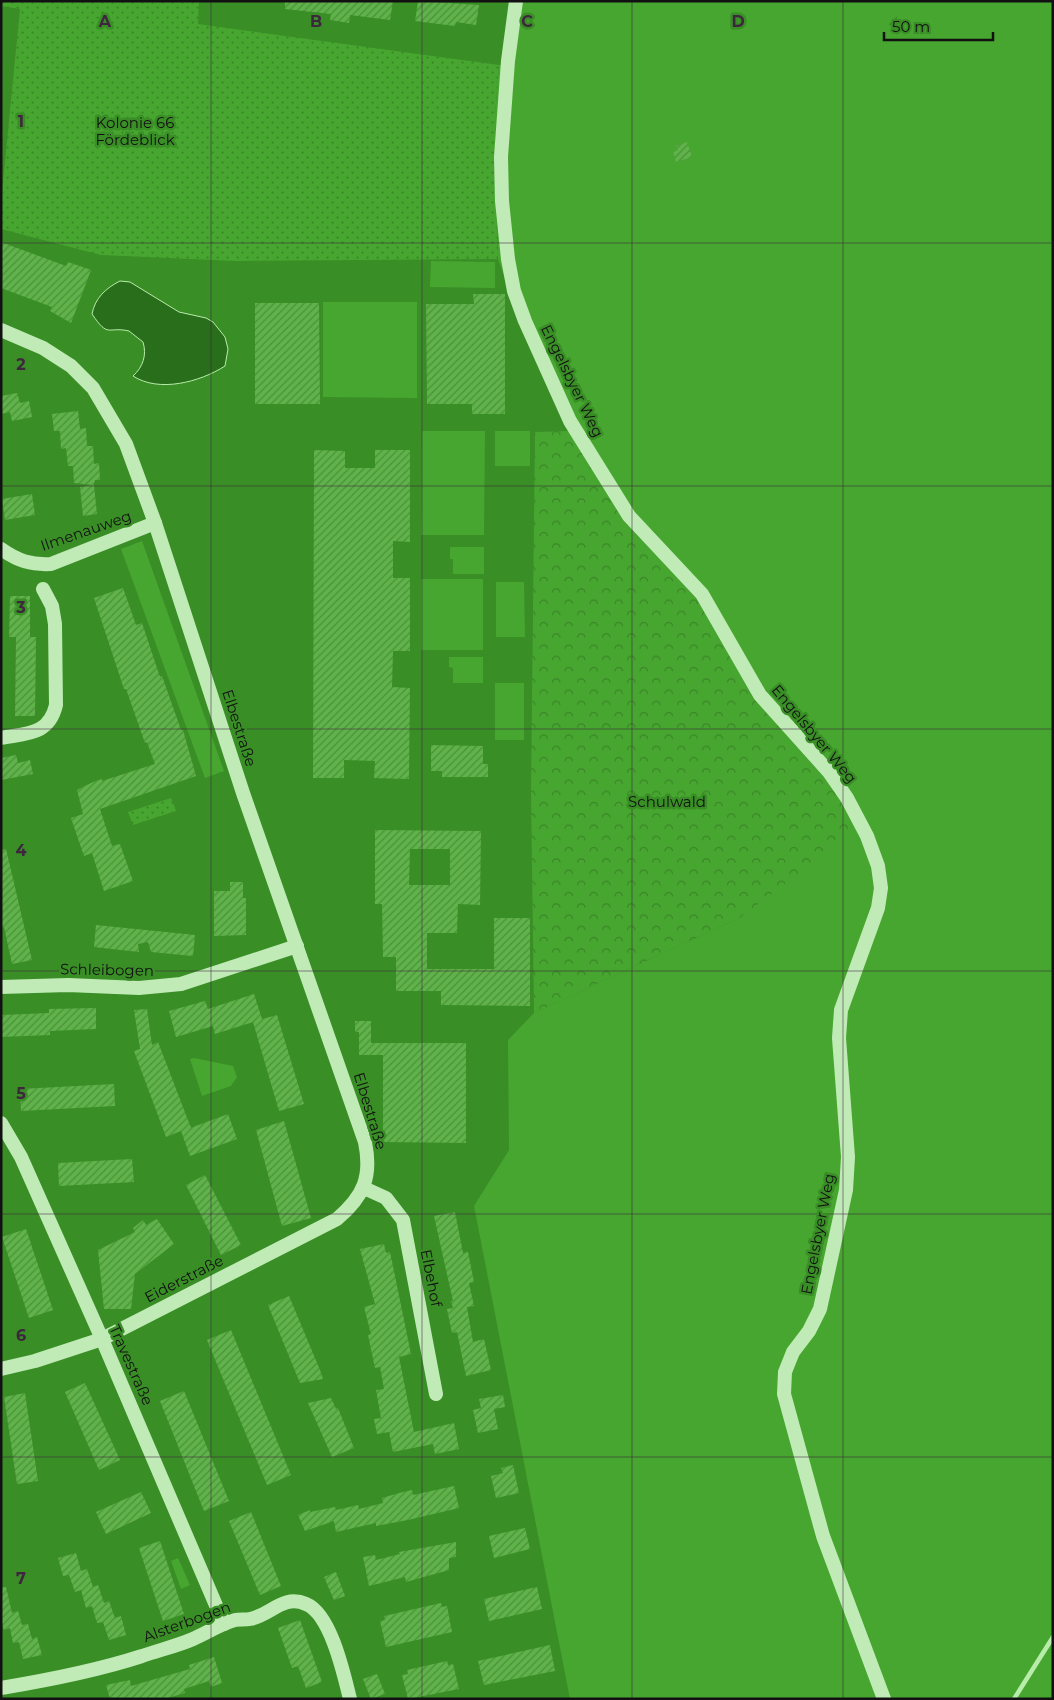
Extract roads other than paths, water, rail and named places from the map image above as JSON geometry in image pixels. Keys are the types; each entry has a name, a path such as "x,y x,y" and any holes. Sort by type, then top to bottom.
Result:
{"street":[{"name":"Engelsbyer Weg","path":"516,1 508,61 502,157 502,201 507,255 514,290 525,321 570,421 629,516 702,594 760,695 829,772 847,798 866,836 878,866 881,888 878,908 841,1010 839,1038 848,1157 846,1190 820,1309 785,1372 784,1394 824,1536 884,1699"},
{"name":"Elbestraße","path":"1,330 43,348 71,366 93,388 126,444 155,523 243,793 365,1142 369,1160 364,1188"},
{"name":"Ilmenauweg","path":"1,549 23,562 35,565 51,564 155,523"},
{"path":"1,738 36,731 47,725 53,717 56,705 55,624 52,606 43,589"},
{"name":"Schleibogen","path":"1,987 49,985 139,988 181,984 296,946"},
{"name":"Travestraße","path":"1,1123 21,1157 102,1339 224,1624"},
{"name":"Eiderstraße","path":"1,1369 35,1361 102,1339 337,1219 354,1204 364,1188"},
{"name":"Elbehof","path":"364,1188 386,1198 403,1220 436,1394"},
{"name":"Alsterbogen","path":"1,1688 53,1679 140,1656 194,1639 224,1624 236,1620 250,1619 287,1602 307,1604 315,1610 326,1626 342,1665 350,1699"}],"waterway":[{"path":"1014,1699 1053,1637"}],"park label":[{"name":"Kolonie 66 Fördeblick","path":"135,132"},
{"name":"Schulwald","path":"667,802"}]}
